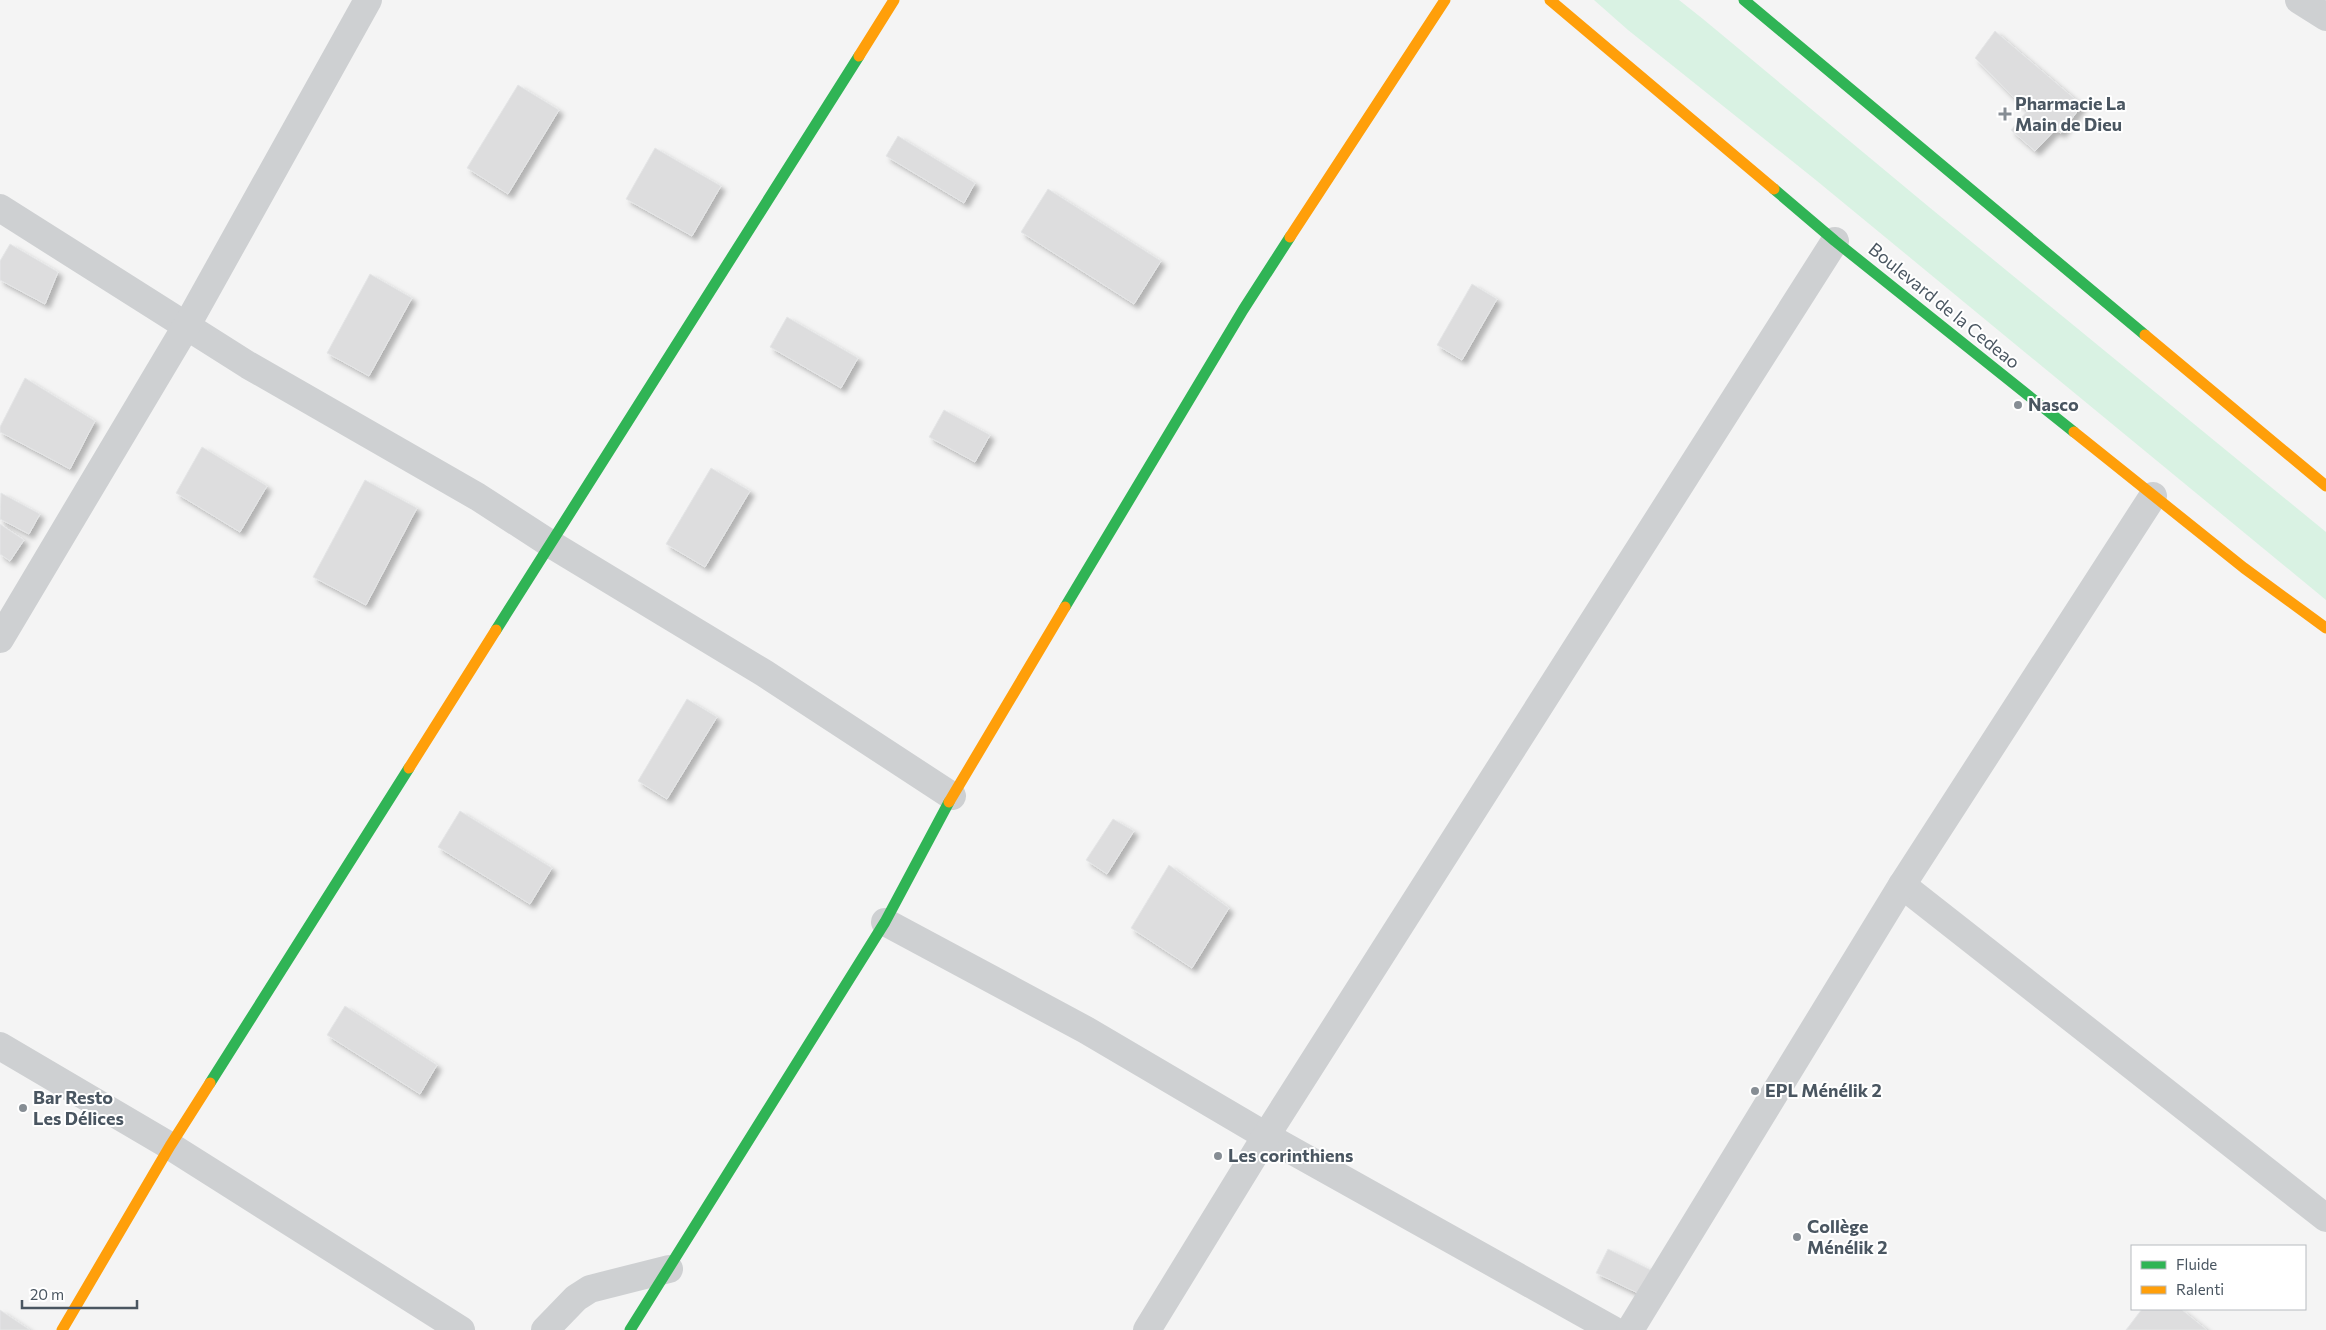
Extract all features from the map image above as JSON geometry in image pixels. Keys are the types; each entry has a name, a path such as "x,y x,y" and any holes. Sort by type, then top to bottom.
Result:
{"street":[{"path":"0,639 187,325 368,0"},
{"path":"62,1330 170,1146 548,543 894,0"},
{"path":"630,1330 885,922 952,796 1244,310 1445,0"},
{"name":"Boulevard de la Cedeao","path":"1550,0 1835,241 2244,568 2326,628"},
{"path":"1744,0 2326,486"},
{"path":"2299,0 2326,17"},
{"path":"0,208 248,365 478,497 548,543 764,673 952,796"},
{"path":"1147,1330 1266,1136 1835,241"},
{"path":"1630,1330 1902,885 2153,496"},
{"path":"1902,885 2326,1218"},
{"path":"885,922 1086,1030 1266,1136 1613,1330"},
{"path":"0,1046 170,1146 463,1329"},
{"path":"545,1330 576,1298 590,1289 669,1269"}],"green space":[{"path":"1594,0 1679,0 1703,19 2326,532 2326,600 1817,181 1628,30"}],"building":[{"path":"1995,31 2082,105 2061,133 2055,130 2035,151 2011,130 2027,111 1975,58"},
{"path":"518,85 559,110 508,194 467,168"},
{"path":"898,136 975,183 964,203 886,156"},
{"path":"655,148 721,186 692,236 626,199"},
{"path":"1048,189 1161,261 1134,304 1021,232"},
{"path":"10,244 58,272 45,304 0,280 0,261"},
{"path":"370,274 412,298 369,376 327,353"},
{"path":"1472,284 1497,299 1462,360 1437,345"},
{"path":"787,317 858,358 841,388 770,347"},
{"path":"25,378 95,421 70,469 0,432 0,427"},
{"path":"944,410 990,435 975,462 929,437"},
{"path":"202,447 267,486 240,532 176,493"},
{"path":"711,468 750,491 705,567 666,544"},
{"path":"365,480 417,508 366,605 313,577"},
{"path":"1,493 40,514 29,534 0,519"},
{"path":"0,524 24,540 10,561 0,554"},
{"path":"687,699 717,717 667,799 638,781"},
{"path":"460,811 552,868 530,904 438,847"},
{"path":"1113,819 1134,831 1107,874 1086,860"},
{"path":"1169,865 1229,908 1192,968 1131,928"},
{"path":"345,1006 437,1065 420,1094 327,1035"},
{"path":"1608,1249 1655,1272 1644,1296 1596,1273"},
{"path":"0,1310 30,1330 0,1330"},
{"path":"2141,1310 2182,1310 2207,1330 2126,1330"}],"traffic: fast":[{"path":"1744,0 2145,335"},
{"path":"496,630 859,56"},
{"path":"1774,189 1835,241 2074,432"},
{"path":"1065,607 1243,310 1290,237"},
{"path":"210,1083 409,768"},
{"path":"630,1330 885,922 949,802"}],"traffic: slow":[{"path":"859,56 894,0"},
{"path":"1290,237 1445,0"},
{"path":"1550,0 1774,189"},
{"path":"2145,335 2326,486"},
{"path":"2074,432 2244,568 2326,628"},
{"path":"949,802 1065,607"},
{"path":"409,768 496,630"},
{"path":"62,1330 170,1146 210,1083"}],"place":[{"name":"Pharmacie La Main de Dieu","path":"2005,114"},
{"name":"Nasco","path":"2018,405"},
{"name":"EPL Ménélik 2","path":"1755,1091"},
{"name":"Bar Resto Les Délices","path":"23,1108"},
{"name":"Les corinthiens","path":"1218,1156"},
{"name":"Collège Ménélik 2","path":"1797,1237"}]}
